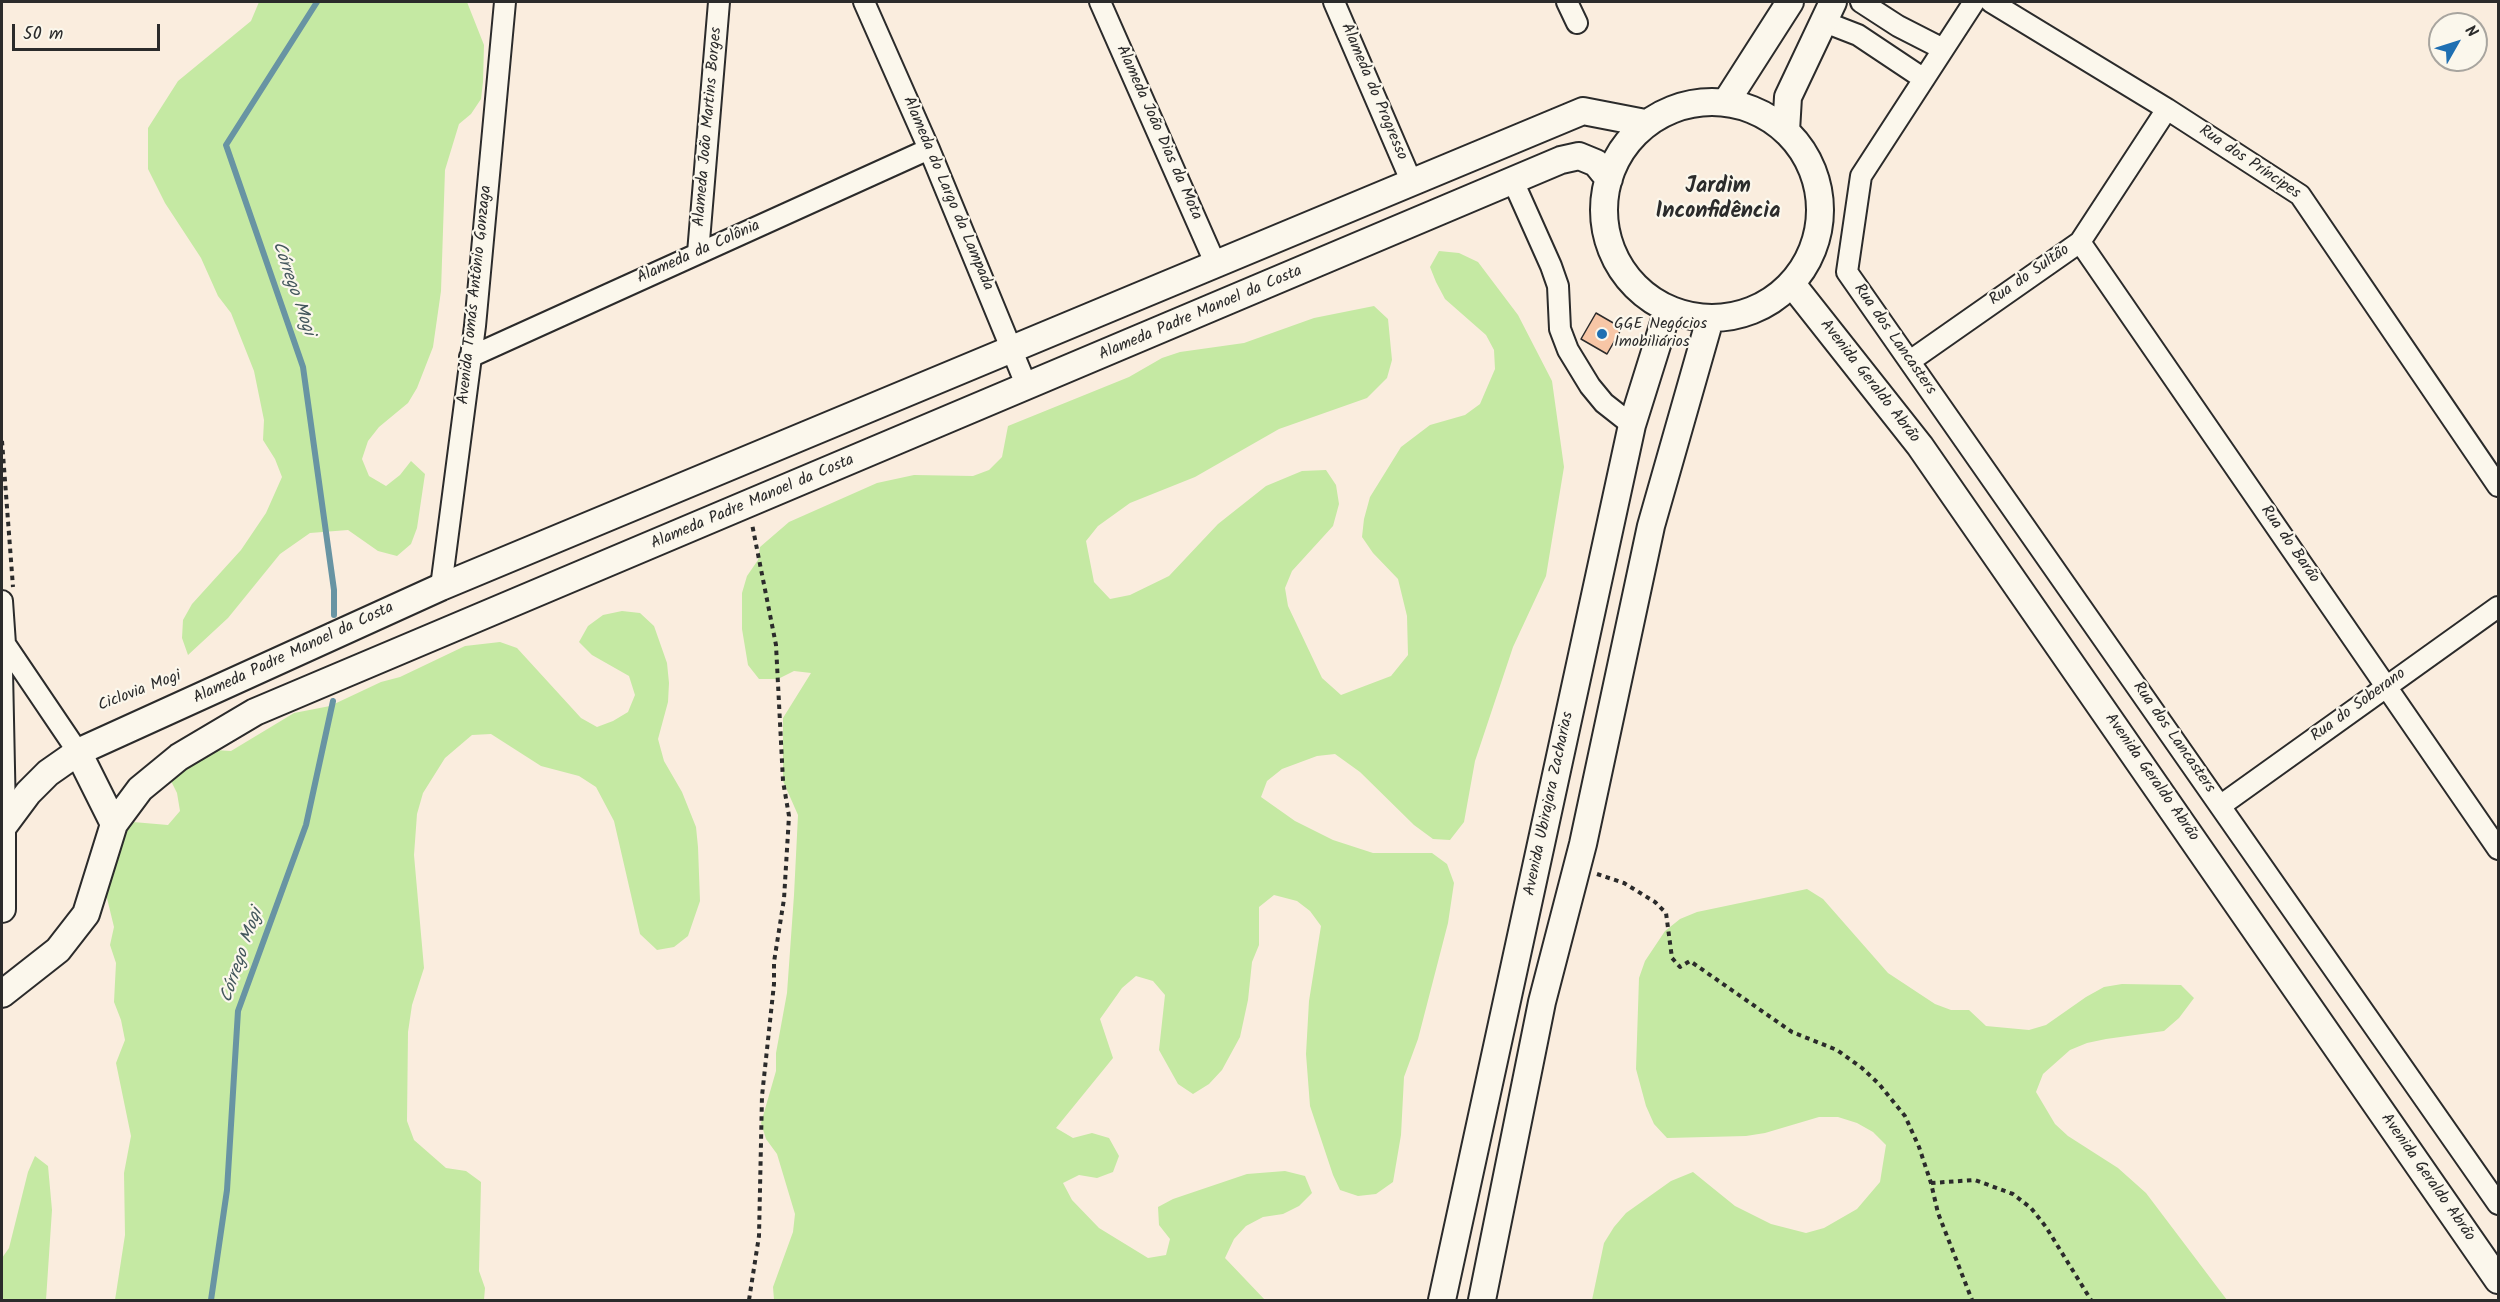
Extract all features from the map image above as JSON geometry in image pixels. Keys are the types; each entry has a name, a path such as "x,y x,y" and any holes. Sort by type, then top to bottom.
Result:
{"main road":[{"path":"1726,102 1790,2"},
{"path":"1786,131 1788,97 1827,11"},
{"path":"1726,102 1758,112 1786,131 1807,158 1819,190 1820,224 1810,256 1792,284 1759,308 1740,315 1710,319 1668,310 1636,287 1623,273 1609,247 1603,218 1612,164 1626,141 1646,123 1670,109 1688,104 1726,102"},
{"name":"Alameda Padre Manoel da Costa","path":"2,828 28,794 48,773 78,752 441,587 1583,111 1646,123"},
{"name":"Alameda Padre Manoel da Costa","path":"2,994 58,950 86,915 114,824 140,789 179,757 255,712 1561,160 1579,156 1596,163 1609,179"},
{"name":"Avenida Geraldo Abrão","path":"1792,284 1920,446 2499,1280"},
{"name":"Avenida Ubirajara Zacharias","path":"1442,1300 1632,425 1668,310"},
{"path":"1482,1300 1542,1002 1578,863 1651,526 1710,319"},
{"path":"78,752 114,824"},
{"path":"2,828 2,909"}],"street":[{"name":"Avenida Tomás Antônio Gonzaga","path":"441,587 475,326 505,2"},
{"name":"Alameda João Martins Borges","path":"699,253 719,2"},
{"name":"Alameda do Largo da Lampada","path":"864,2 929,149 1014,350 1027,387"},
{"name":"Alameda João Dias da Mota","path":"1100,2 1216,265"},
{"name":"Alameda do Progresso","path":"1334,2 1412,183"},
{"path":"1567,2 1577,23"},
{"path":"1861,2 1898,26 1943,49"},
{"path":"1827,11 1858,35 1924,79 1974,2"},
{"name":"Rua dos Príncipes","path":"1991,2 2167,109 2300,195 2499,486"},
{"name":"Rua dos Lancasters","path":"1924,79 1861,176 1847,272 2499,1204"},
{"name":"Rua do Sultão","path":"1910,362 2080,242 2167,109"},
{"name":"Alameda da Colônia","path":"470,357 929,149"},
{"path":"1513,181 1558,286 1560,329 1568,350 1597,395 1632,425"},
{"name":"Rua do Barão","path":"2080,242 2499,849"},
{"path":"2,828 5,816 2,671 8,600"},
{"name":"Rua do Soberano","path":"2220,806 2499,607"},
{"path":"5,644 78,752"}],"path":[{"path":"2,441 8,600"},
{"path":"748,505 776,645 783,770 789,816 784,899 774,962 774,984 762,1096 759,1236 749,1300"},
{"path":"1578,863 1607,879 1624,883 1655,902 1666,913 1672,958 1680,968 1690,962 1792,1032 1837,1050 1862,1068 1905,1116 1931,1183 1938,1213 1972,1300"},
{"path":"1931,1183 1975,1180 2013,1194 2031,1208 2046,1227 2091,1300"}],"green space":[{"path":"259,2 467,2 484,45 483,82 481,99 471,114 459,124 445,170 441,291 433,347 417,388 408,403 379,427 368,441 362,459 369,476 386,486 400,475 411,461 425,474 417,528 411,544 397,556 378,551 348,530 310,533 280,554 228,618 188,655 182,638 183,620 192,604 241,550 266,513 282,477 275,459 263,440 264,420 254,371 231,313 218,296 201,258 165,203 148,169 148,128 178,81 251,21"},
{"path":"1439,251 1459,253 1478,262 1518,315 1552,381 1564,467 1546,576 1513,647 1475,761 1464,822 1450,840 1433,839 1414,825 1360,772 1335,754 1317,756 1282,769 1267,781 1261,797 1295,821 1333,840 1373,853 1432,853 1447,864 1454,883 1448,923 1418,1039 1404,1077 1401,1135 1393,1182 1376,1194 1358,1196 1340,1190 1333,1175 1310,1106 1306,1054 1309,1001 1321,926 1310,911 1297,901 1274,895 1259,907 1259,945 1252,962 1248,1000 1240,1037 1222,1070 1209,1084 1193,1094 1178,1084 1159,1050 1165,995 1153,981 1136,976 1122,988 1100,1019 1113,1058 1056,1128 1073,1138 1092,1133 1109,1138 1119,1156 1113,1172 1097,1178 1079,1175 1063,1183 1072,1200 1099,1228 1148,1258 1166,1255 1170,1239 1159,1225 1158,1207 1173,1199 1247,1174 1285,1171 1305,1176 1312,1193 1299,1206 1283,1214 1263,1217 1246,1226 1234,1239 1225,1258 1265,1300 774,1300 773,1287 793,1232 795,1214 777,1154 766,1139 761,1123 776,1071 776,1053 787,993 794,895 798,815 783,781 783,718 811,673 794,671 778,679 759,679 748,665 742,629 742,593 747,576 758,560 760,547 789,522 877,483 914,475 973,476 989,470 1002,457 1008,426 1129,377 1162,358 1180,352 1244,343 1314,318 1374,306 1388,319 1392,360 1387,378 1367,398 1279,429 1195,477 1130,503 1098,526 1086,541 1094,582 1110,599 1130,595 1169,576 1218,524 1266,486 1302,471 1326,470 1336,485 1339,504 1333,526 1292,571 1285,588 1288,606 1322,678 1341,695 1391,676 1408,655 1407,616 1398,579 1373,553 1362,537 1370,497 1401,447 1430,425 1465,415 1480,404 1495,369 1494,350 1486,335 1445,299 1436,282 1430,267"},
{"path":"622,611 640,613 654,626 667,663 668,702 658,739 664,761 682,792 696,827 698,847 700,901 688,936 674,947 657,950 640,934 614,821 596,787 579,776 541,766 491,734 472,735 445,758 423,793 417,814 414,855 424,968 412,1005 408,1032 407,1121 414,1140 446,1168 466,1171 481,1182 479,1271 485,1288 484,1300 115,1300 125,1235 124,1173 131,1136 116,1063 125,1040 114,1002 116,963 110,945 114,927 105,890 119,835 133,822 168,825 180,811 177,793 169,777 214,750 231,751 294,713 330,706 381,682 400,677 465,646 500,642 517,648 581,718 597,727 613,721 628,712 635,695 629,676 592,655 579,642 588,626 603,615"},
{"path":"1807,889 1823,899 1888,973 1935,1004 1951,1010 1969,1010 1986,1026 2029,1030 2046,1025 2104,987 2122,984 2181,985 2194,998 2179,1018 2164,1031 2106,1039 2070,1050 2043,1074 2036,1092 2055,1124 2068,1136 2118,1168 2146,1193 2227,1300 1592,1300 1604,1243 1614,1227 1626,1213 1671,1181 1693,1172 1735,1206 1771,1224 1806,1233 1824,1228 1857,1209 1880,1182 1886,1145 1873,1132 1857,1123 1838,1117 1819,1117 1765,1133 1746,1136 1667,1138 1654,1124 1646,1106 1636,1069 1639,978 1645,961 1665,931 1680,919 1697,912"},
{"path":"35,1156 48,1166 52,1210 46,1300 2,1300 2,1258 9,1248 28,1172"}],"building":[{"name":"GGE Negócios Imobiliários","path":"1596,313 1622,328 1607,354 1581,339"}],"waterway":[{"name":"Córrego Mogi","path":"317,2 226,145 303,367 334,590 334,615"},
{"name":"Córrego Mogi","path":"211,1300 227,1190 238,1011 306,825 333,701"}],"place":[{"name":"GGE Negócios Imobiliários","path":"1602,334"}],"district":[{"name":"Jardim Inconfidência","path":"1718,200"}]}
